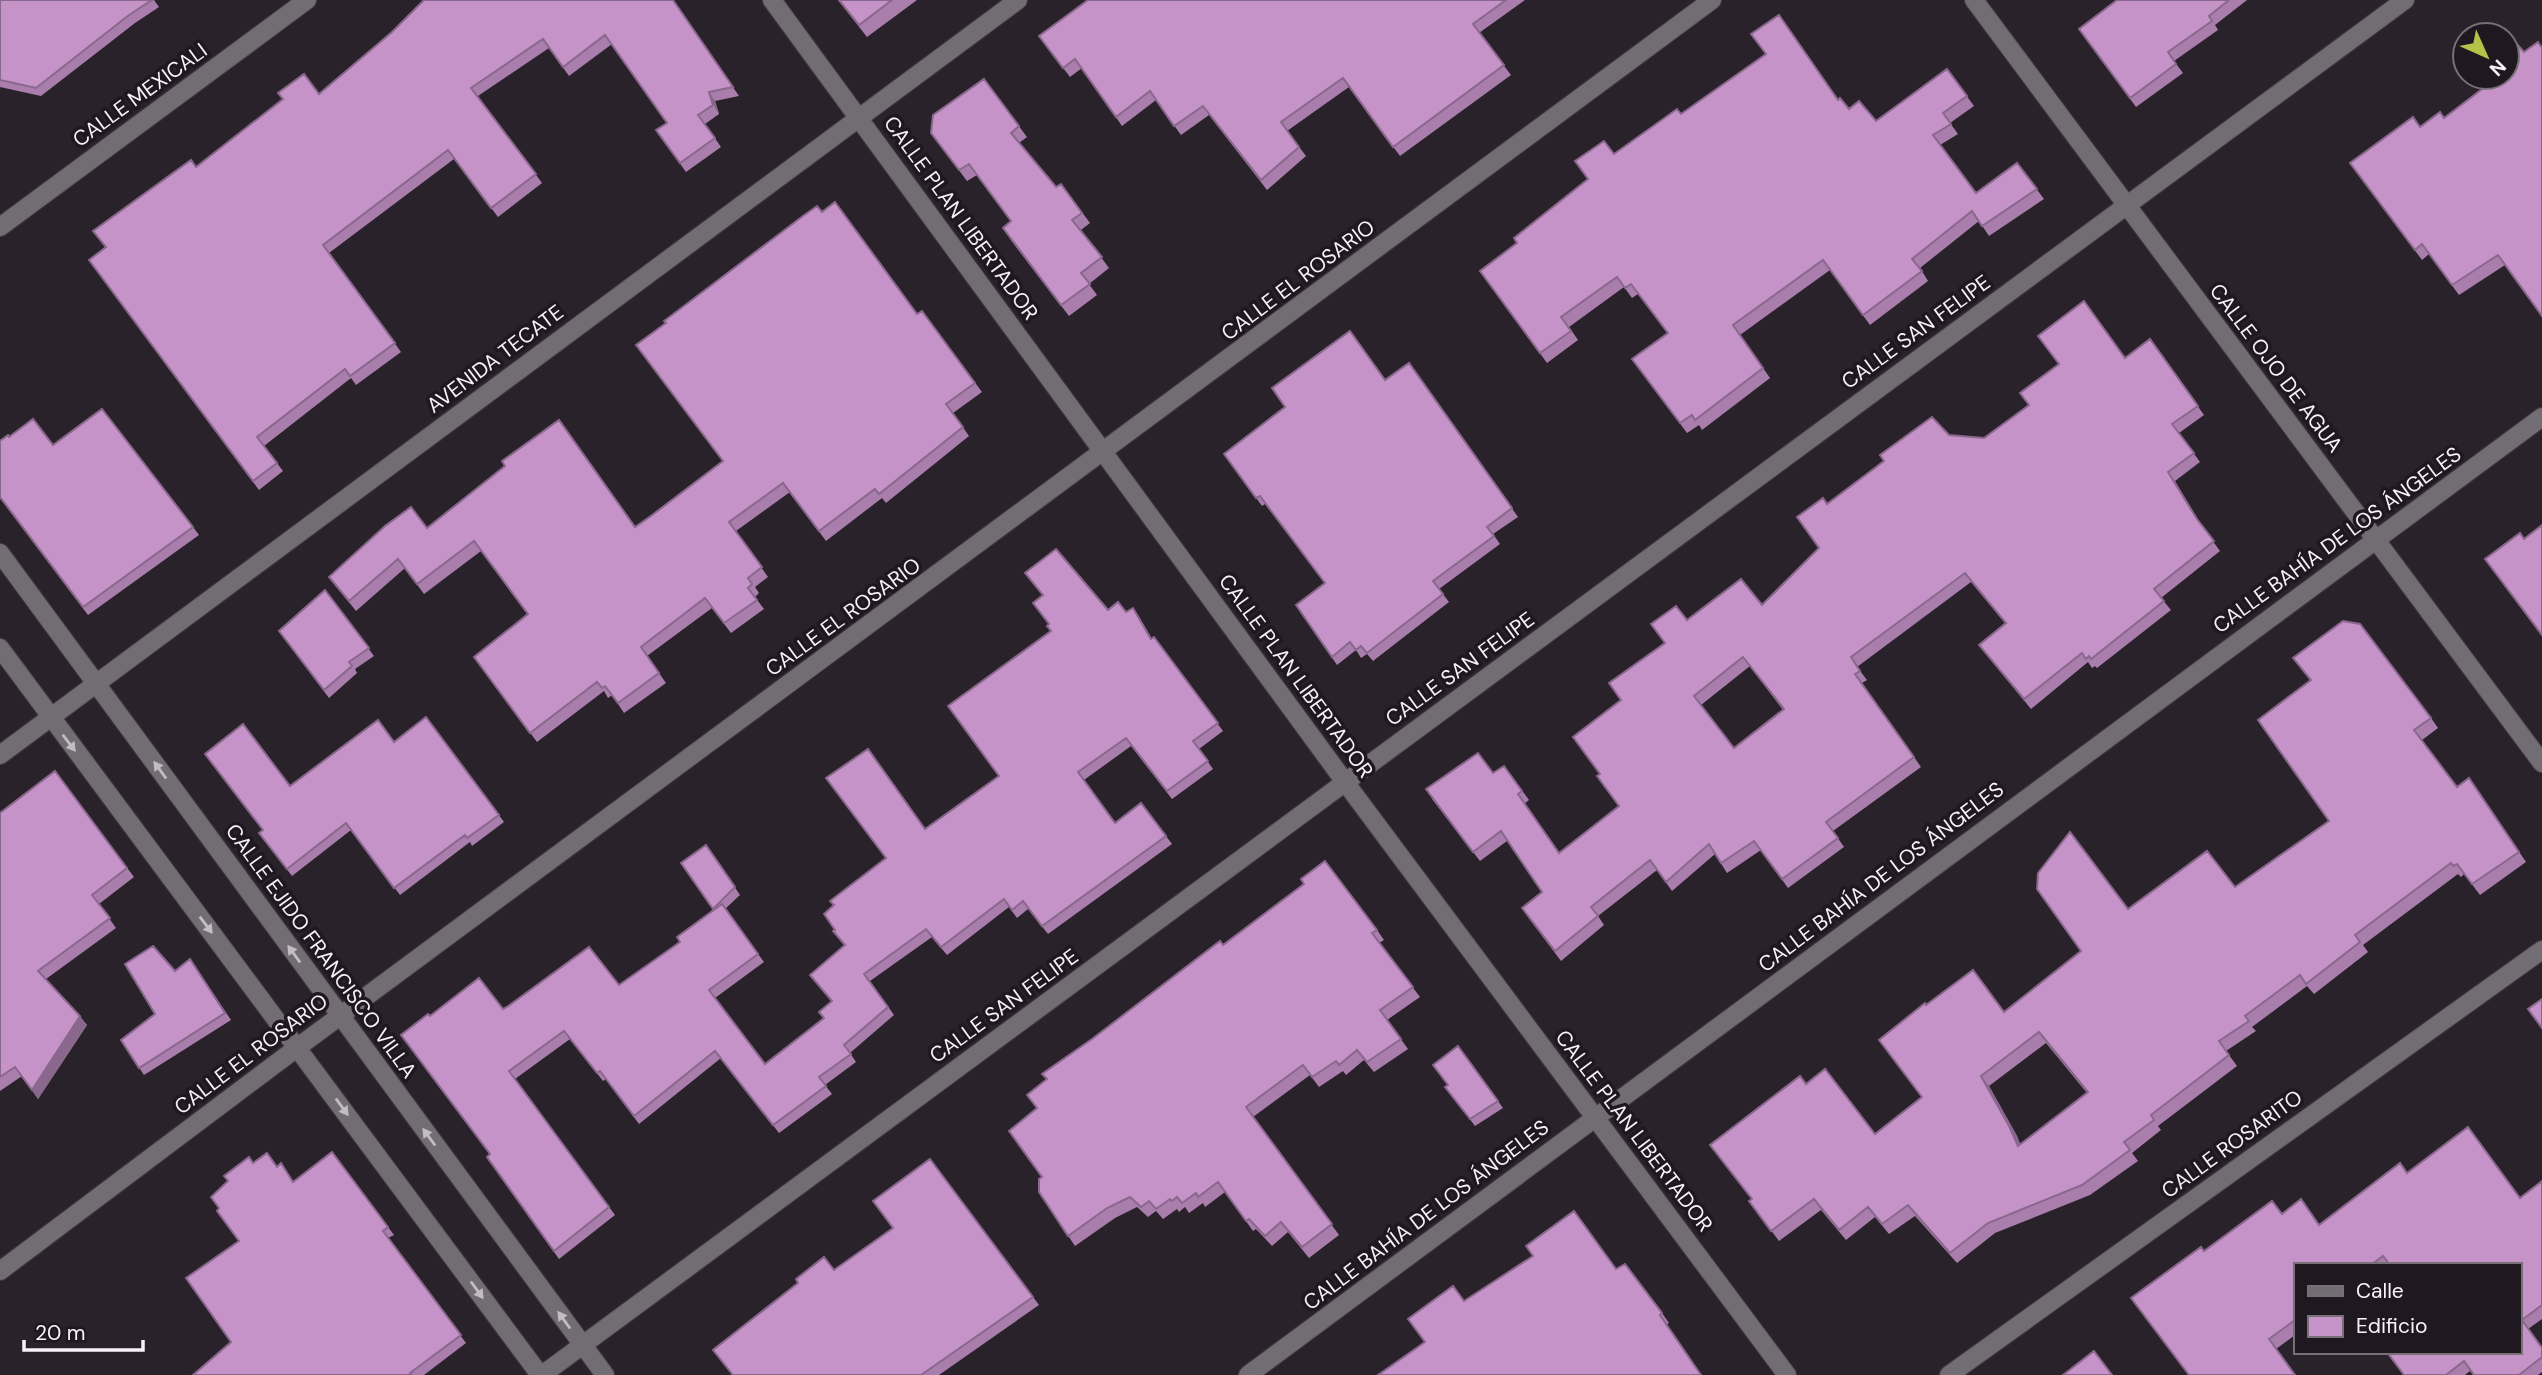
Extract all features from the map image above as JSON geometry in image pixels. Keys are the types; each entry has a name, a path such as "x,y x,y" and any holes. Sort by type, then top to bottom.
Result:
{"street":[{"name":"CALLE MEXICALI","path":"0,227 307,0"},
{"name":"CALLE PLAN LIBERTADOR","path":"772,0 1345,782 1787,1375"},
{"name":"AVENIDA TECATE","path":"0,755 1018,0"},
{"name":"CALLE EL ROSARIO","path":"0,1270 1712,0"},
{"name":"CALLE OJO DE AGUA","path":"1974,0 2542,763"},
{"name":"CALLE SAN FELIPE","path":"541,1375 2405,0"},
{"name":"CALLE BAHÍA DE LOS ÁNGELES","path":"1248,1375 2542,416"},
{"name":"CALLE EJIDO FRANCISCO VILLA","path":"0,553 605,1375"},
{"path":"0,648 541,1375"},
{"name":"CALLE ROSARITO","path":"1949,1375 2542,950"}],"building":[{"path":"0,0 152,0 36,88 0,80"},
{"path":"424,0 673,0 733,87 709,92 713,105 698,115 715,138 680,163 656,130 667,123 605,35 563,67 543,39 471,88 536,174 491,208 448,150 323,245 395,343 350,376 345,369 257,437 277,463 253,481 89,260 106,247 93,231 191,160 196,167 283,99 278,93 304,74 319,94 392,32"},
{"path":"839,0 892,0 859,25"},
{"path":"1088,0 1506,0 1473,24 1504,65 1393,147 1343,78 1281,122 1299,147 1261,180 1203,106 1174,126 1150,91 1116,117 1075,59 1063,68 1039,36"},
{"path":"2117,0 2229,0 2209,16 2212,21 2168,52 2176,64 2130,98 2079,29"},
{"path":"1779,15 1838,100 1840,98 1849,109 1859,101 1876,121 1947,69 1967,96 1943,113 1951,124 1933,135 1976,193 2017,163 2037,189 1982,226 1972,211 1912,259 1922,271 1863,315 1823,260 1733,325 1763,368 1695,420 1692,415 1680,423 1632,359 1668,333 1631,284 1625,288 1617,277 1561,317 1571,331 1540,353 1480,271 1517,243 1514,238 1588,179 1575,161 1604,141 1614,154 1677,109 1681,114 1766,54 1751,34"},
{"path":"2538,42 2542,48 2542,316 2498,255 2452,285 2422,244 2415,250 2350,163 2413,117 2420,127 2440,112 2444,118 2480,91 2521,91 2521,49 2524,52"},
{"path":"984,79 1019,126 1011,133 1056,187 1061,184 1082,213 1072,220 1102,257 1081,273 1090,284 1061,305 1003,228 1011,221 969,164 959,170 931,133 933,115"},
{"path":"835,202 917,314 922,311 975,383 946,404 963,427 879,494 875,489 819,531 783,483 729,522 762,567 748,578 752,584 748,588 757,600 724,623 705,598 641,647 659,673 618,703 605,686 602,688 597,682 530,733 474,657 528,614 474,541 417,584 398,559 349,601 329,577 385,526 411,507 427,528 505,466 502,461 559,420 635,527 651,516 723,461 636,345 803,216 817,206 822,212"},
{"path":"2084,301 2125,358 2150,339 2198,406 2172,424 2194,453 2168,472 2214,541 2154,589 2164,601 2091,659 2089,656 2086,659 2082,653 2024,699 1979,645 2006,623 1965,573 1851,657 1860,671 1855,674 1914,757 1826,822 1838,838 1782,879 1754,841 1721,863 1709,844 1666,882 1650,860 1591,907 1598,916 1555,951 1522,908 1542,892 1501,831 1473,852 1426,789 1478,753 1493,773 1504,766 1522,791 1518,794 1559,853 1619,806 1573,737 1621,700 1609,683 1665,643 1651,624 1676,606 1687,620 1741,579 1762,605 1819,548 1797,517 1823,498 1827,504 1884,461 1880,455 1932,417 1949,435 1984,438 2029,405 2020,393 2059,364 2038,336","holes":["1743,657 1784,709 1734,748 1694,696"]},
{"path":"1350,331 1385,380 1409,363 1512,508 1487,527 1494,536 1433,581 1443,594 1367,653 1361,646 1356,650 1350,642 1332,657 1296,605 1325,583 1260,496 1256,498 1224,454 1285,407 1272,388"},
{"path":"102,409 193,527 83,607 0,497 0,441 33,419 53,445"},
{"path":"2542,525 2542,635 2485,559 2520,533 2524,539"},
{"path":"1056,549 1108,610 1118,602 1126,612 1133,608 1151,639 1154,637 1218,723 1193,741 1208,761 1167,791 1126,738 1078,772 1115,823 1141,803 1166,836 1042,926 1023,901 1012,910 1004,899 941,947 926,929 864,974 888,1007 844,1045 851,1054 819,1077 826,1086 773,1125 715,1051 634,1116 600,1071 597,1073 564,1031 509,1071 609,1207 554,1251 487,1157 490,1154 401,1035 479,978 503,1009 589,947 619,985 680,942 677,937 722,904 758,954 709,990 765,1064 824,1018 819,1012 832,1001 810,975 845,945 824,914 834,905 830,901 886,858 826,778 868,749 925,829 999,776 948,706 1051,631 1047,626 1049,624 1033,603 1043,595 1025,573"},
{"path":"325,590 369,648 349,662 352,666 324,690 279,631"},
{"path":"2343,621 2360,624 2431,718 2414,730 2457,787 2469,778 2519,852 2472,884 2457,864 2453,866 2451,863 2355,935 2360,942 2306,984 2300,975 2245,1016 2249,1021 2219,1041 2229,1055 2151,1115 2154,1120 2124,1142 2130,1150 2082,1185 1988,1223 1950,1253 1908,1205 1882,1224 1868,1207 1839,1230 1814,1199 1771,1231 1749,1201 1752,1199 1710,1145 1800,1076 1806,1084 1825,1069 1875,1134 1922,1097 1879,1040 1925,1003 1926,1005 1973,970 2004,1012 2081,951 2037,889 2038,873 2070,832 2128,909 2207,851 2235,887 2329,821 2258,720 2311,680 2293,658","holes":["2039,1032 2088,1092 2018,1146 1981,1076"]},
{"path":"426,717 499,815 467,838 465,835 394,888 346,823 287,869 259,833 263,830 205,754 243,724 290,786 378,720 394,742"},
{"path":"55,771 127,868 92,895 110,918 38,971 80,1016 32,1090 15,1067 0,1077 0,813"},
{"path":"706,845 735,887 713,909 681,863"},
{"path":"1325,861 1377,930 1372,933 1413,987 1380,1010 1401,1039 1367,1062 1357,1050 1339,1065 1336,1061 1312,1077 1303,1065 1246,1107 1332,1224 1302,1247 1281,1222 1265,1236 1249,1219 1246,1221 1218,1182 1198,1197 1196,1193 1182,1203 1177,1197 1172,1201 1170,1199 1156,1209 1149,1201 1141,1207 1130,1197 1107,1208 1068,1236 1039,1192 1039,1179 1042,1177 1009,1131 1037,1108 1027,1095 1047,1079 1042,1074 1220,941 1223,945 1304,884 1301,879"},
{"path":"153,946 175,971 190,959 225,1013 139,1068 121,1040 155,1014 125,964"},
{"path":"2542,999 2542,1028 2528,1009"},
{"path":"1458,1046 1498,1101 1470,1119 1445,1087 1448,1085 1433,1065"},
{"path":"2468,1127 2520,1198 2542,1181 2542,1305 2522,1320 2542,1348 2542,1357 2519,1375 2474,1375 2464,1361 2446,1375 2404,1375 2388,1354 2521,1354 2521,1263 2388,1263 2383,1256 2374,1263 2294,1263 2294,1321 2269,1339 2295,1375 2189,1375 2131,1298 2201,1247 2204,1251 2272,1201 2282,1214 2301,1199 2319,1225 2400,1163 2407,1173"},
{"path":"332,1152 388,1227 383,1231 461,1335 410,1373 412,1375 193,1375 231,1342 186,1278 239,1241 217,1211 219,1208 211,1197 228,1181 224,1176 249,1157 253,1163 267,1153 277,1167 281,1163 293,1182"},
{"path":"930,1159 1033,1297 921,1375 733,1375 713,1350 798,1283 796,1279 824,1257 834,1270 893,1228 873,1201"},
{"path":"1574,1211 1616,1269 1625,1264 1662,1313 1660,1315 1701,1375 1378,1375 1425,1342 1408,1319 1453,1286 1464,1301 1533,1256 1526,1246"},
{"path":"2094,1351 2112,1375 2063,1375"}]}
